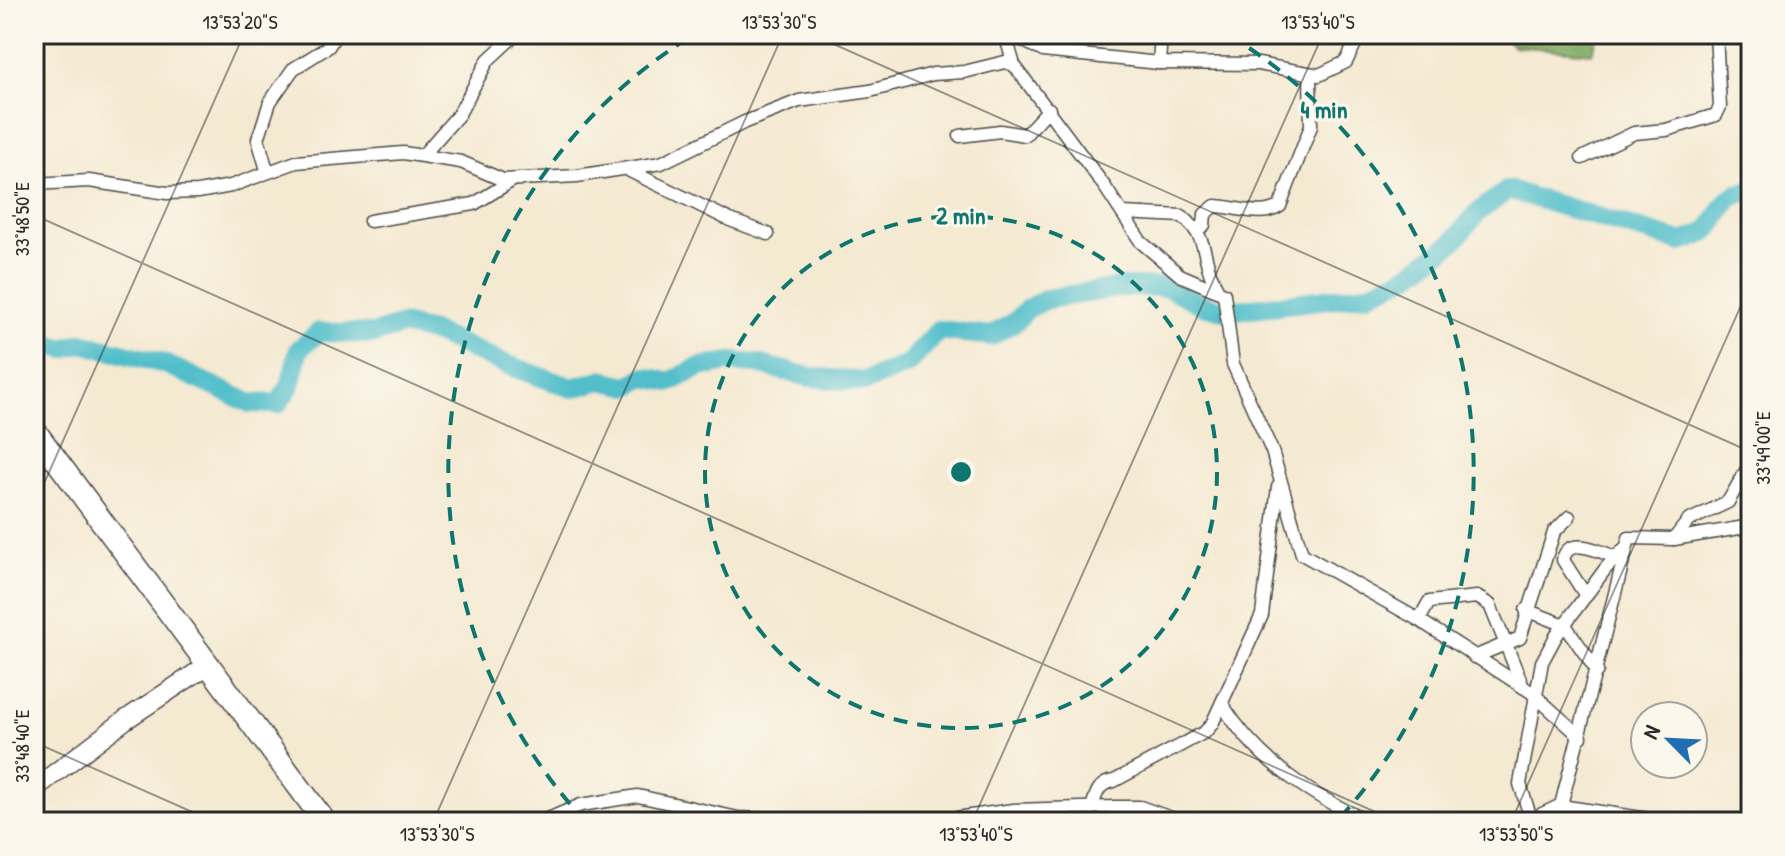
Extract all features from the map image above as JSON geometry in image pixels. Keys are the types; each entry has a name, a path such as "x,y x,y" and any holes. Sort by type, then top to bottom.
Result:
{"highway":[{"path":"34,430 325,822"}],"street":[{"path":"267,170 258,139 270,102 293,69 328,47 336,34"},
{"path":"1005,34 1014,65 1049,109 1141,242 1188,280 1224,294 1233,364 1272,451 1279,484 1302,554 1419,620 1523,687 1581,737"},
{"path":"1011,34 1043,51 1159,63 1258,64 1310,75 1339,68 1353,52 1360,34"},
{"path":"1159,63 1161,34"},
{"path":"1582,158 1634,133 1666,130 1716,115 1720,107 1716,34"},
{"path":"423,155 459,114 488,60 509,36"},
{"path":"34,184 89,181 181,193 231,186 267,170 313,159 423,155 513,180 625,170 661,163 745,122 799,101 870,91 933,74 964,72 1005,62 1014,65"},
{"path":"1198,229 1204,225 1205,214 1215,206 1233,206 1249,212 1274,210 1280,206 1311,126 1310,75"},
{"path":"960,136 1000,131 1025,135 1049,109"},
{"path":"625,170 730,220 768,234"},
{"path":"370,221 474,204 513,180"},
{"path":"1123,213 1182,216 1198,229 1207,255 1206,271 1217,289"},
{"path":"1674,539 1688,521 1728,502 1751,462"},
{"path":"1085,813 1097,790 1105,783 1205,732 1222,704 1262,615 1279,484"},
{"path":"1474,657 1520,638 1526,610 1554,532 1569,517"},
{"path":"1648,822 1560,809 1532,822 1520,784 1538,699 1542,662 1565,625 1631,537 1674,539 1751,526"},
{"path":"1546,554 1563,555 1572,546 1620,553"},
{"path":"1560,809 1581,737 1615,595 1620,553"},
{"path":"1563,555 1567,569 1588,594 1615,595"},
{"path":"1419,620 1429,602 1477,597 1490,605 1523,687"},
{"path":"1526,610 1565,625 1597,671"},
{"path":"34,789 125,720 208,665"},
{"path":"1222,704 1281,771 1315,796 1370,822"},
{"path":"541,822 581,805 638,796 737,820 848,822"},
{"path":"928,822 1140,807 1182,822"}],"green space":[{"path":"1497,34 1598,34 1592,53 1514,46"}],"waterway":[{"path":"34,340 64,349 82,343 165,364 250,403 278,404 290,386 299,349 319,332 374,334 402,325 436,333 502,363 572,388 601,380 629,386 644,377 670,382 700,367 730,362 757,364 810,377 864,382 908,364 939,330 991,336 1016,321 1027,309 1047,299 1123,287 1167,287 1203,305 1228,311 1368,294 1407,276 1452,243 1478,212 1508,190 1681,242 1707,230 1735,195 1751,192"}]}
